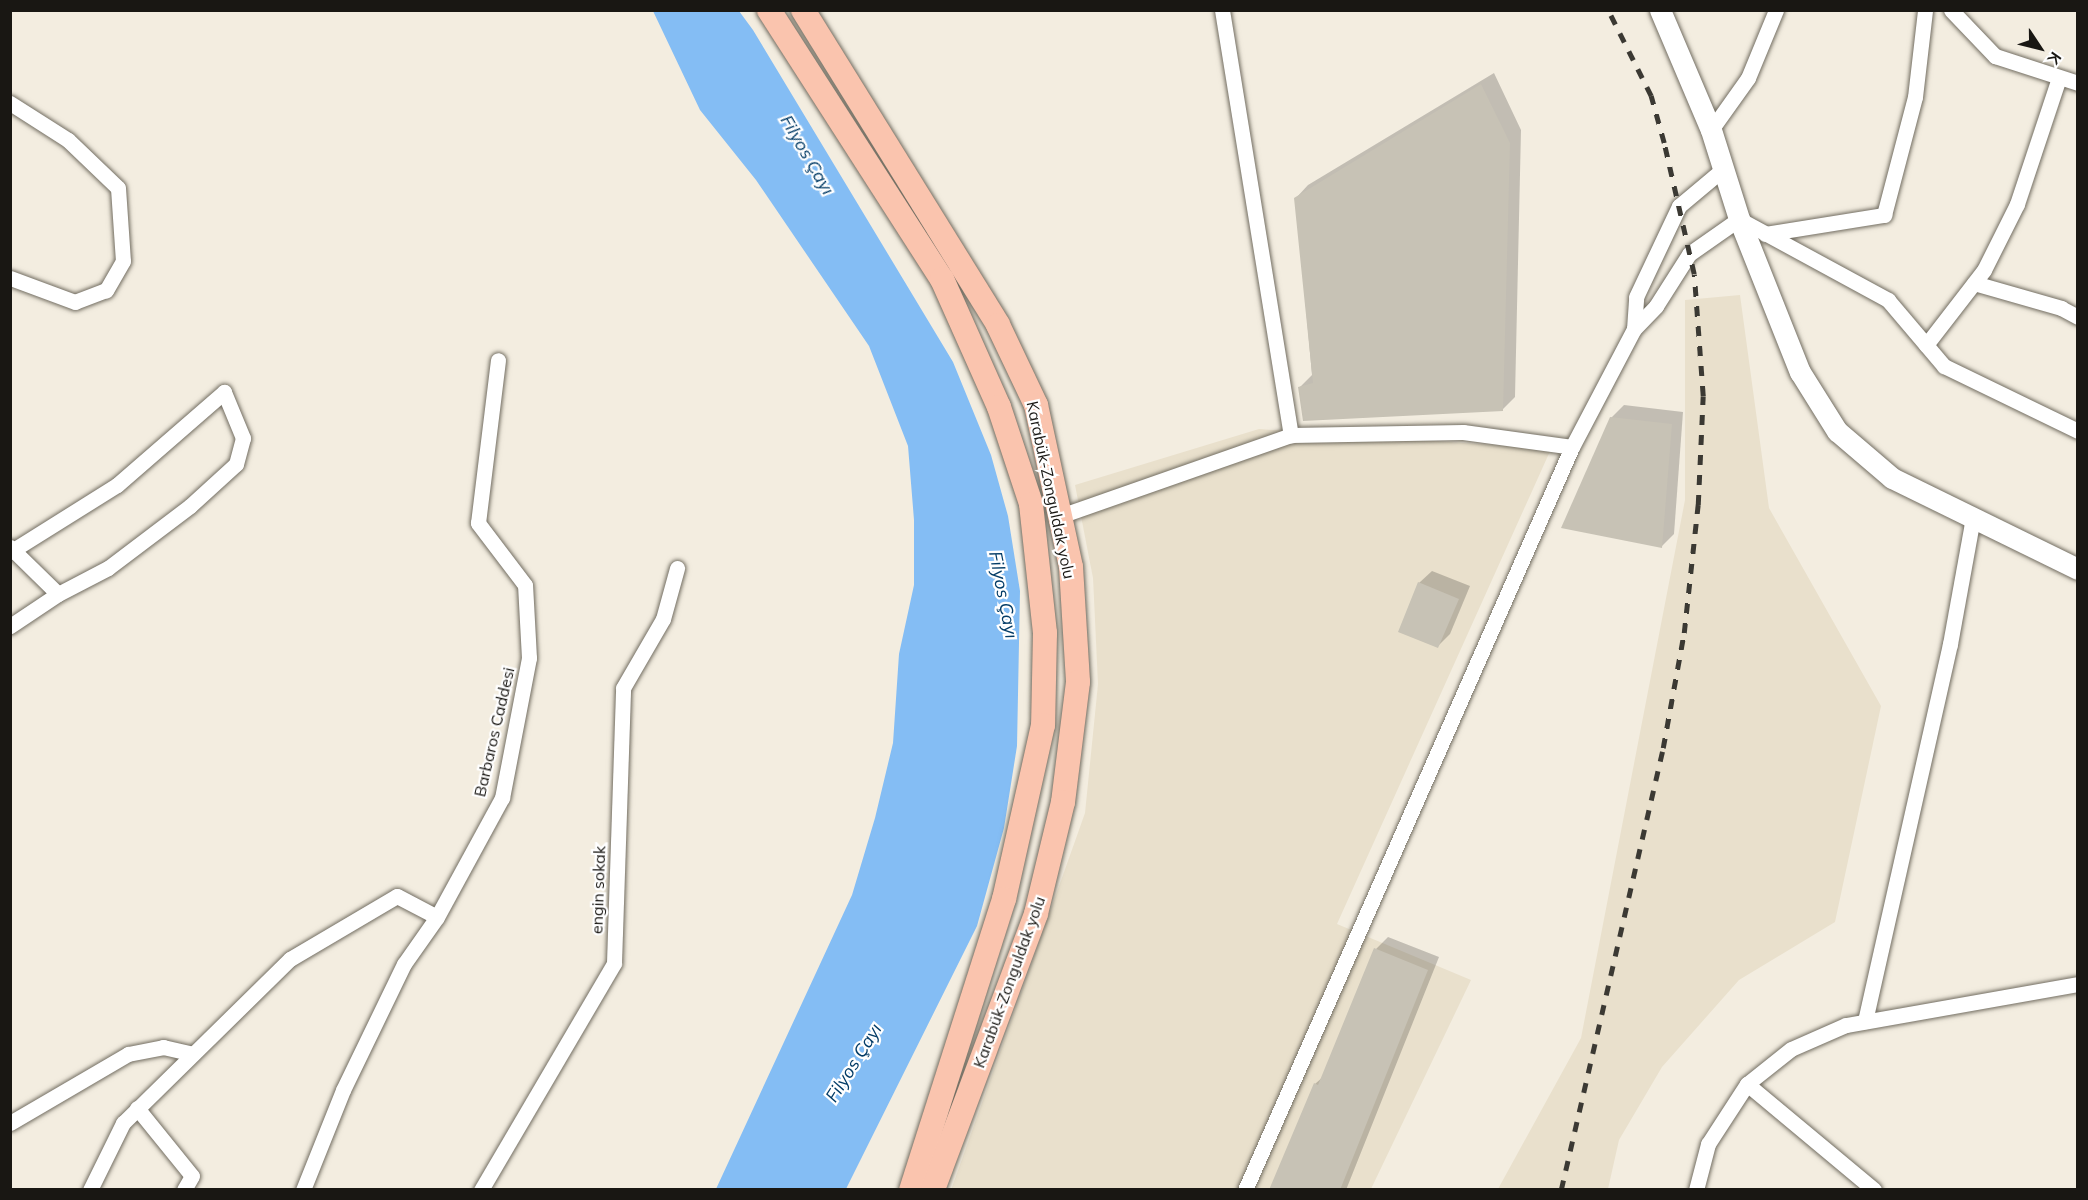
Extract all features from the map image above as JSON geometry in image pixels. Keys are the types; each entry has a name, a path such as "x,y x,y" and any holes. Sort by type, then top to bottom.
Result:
{"highway":[{"name":"Karabük-Zonguldak yolu","path":"769,10 942,279 999,407 1031,504 1045,633 1043,725 1004,899 911,1190"},
{"name":"Karabük-Zonguldak yolu","path":"803,10 998,325 1036,405 1071,567 1078,682 1063,802 1036,914 933,1190"}],"main road":[{"path":"1660,10 1711,130 1739,219 1800,372 1837,431 1892,478 2078,568"}],"street":[{"path":"1222,10 1291,435"},
{"path":"1711,130 1748,78 1776,10"},
{"path":"1765,234 1884,215 1915,97 1925,10"},
{"path":"1951,10 1995,56 2078,83"},
{"path":"1926,345 1974,283 2017,204 2059,78"},
{"path":"10,103 68,140 118,188 123,261 106,290 75,302 10,278"},
{"path":"1634,329 1636,297 1679,206 1722,170"},
{"path":"1245,1190 1572,447 1634,329 1656,306 1689,254 1739,219 1888,300 1944,366 2078,431"},
{"path":"1974,283 2061,308 2078,317"},
{"name":"Barbaros Caddesi","path":"307,1189 343,1090 404,964 437,917 502,798 529,658 525,585 478,523 498,360"},
{"path":"10,626 58,594 108,568 190,506 236,464 243,438 224,392 117,485 11,550 58,594"},
{"path":"1060,516 1291,435 1464,432 1572,447"},
{"path":"1865,1021 1950,644 1973,518"},
{"name":"engin sokak","path":"482,1190 614,963 623,688 663,619 677,568"},
{"path":"90,1190 123,1123 190,1053 291,959 397,896 437,917"},
{"path":"1696,1190 1708,1144 1747,1084 1775,1059 1808,1039 1865,1021 2078,984"},
{"path":"10,1123 128,1054 163,1047 190,1053"},
{"path":"1747,1084 1875,1190"},
{"path":"137,1108 192,1176 184,1190"}],"shaded area":[{"path":"1740,295 1769,508 1881,706 1835,922 1739,980 1662,1067 1619,1140 1608,1189 1498,1189 1581,1038 1685,500 1685,300"},
{"path":"1259,429 1551,449 1337,924 1471,980 1371,1189 951,1190 1085,813 1098,684 1093,578 1075,485"}],"water":[{"name":"Filyos Çayı","path":"653,11 739,11 753,30 953,362 991,455 1008,516 1020,591 1017,746 1004,828 977,926 846,1189 716,1189 852,895 875,818 893,743 899,654 914,585 914,520 908,446 869,346 756,180 700,110"}],"building":[{"path":"1481,84 1510,143 1503,411 1303,421 1298,387 1313,383 1294,198"},
{"path":"1610,417 1672,424 1662,548 1561,528"},
{"path":"1418,582 1459,599 1438,648 1398,632"},
{"path":"1374,948 1428,970 1340,1190 1269,1190 1314,1083 1318,1085"}],"railway":[{"path":"1561,1190 1663,748 1684,633 1698,505 1703,396 1694,274 1664,143 1651,96 1608,10"}]}
